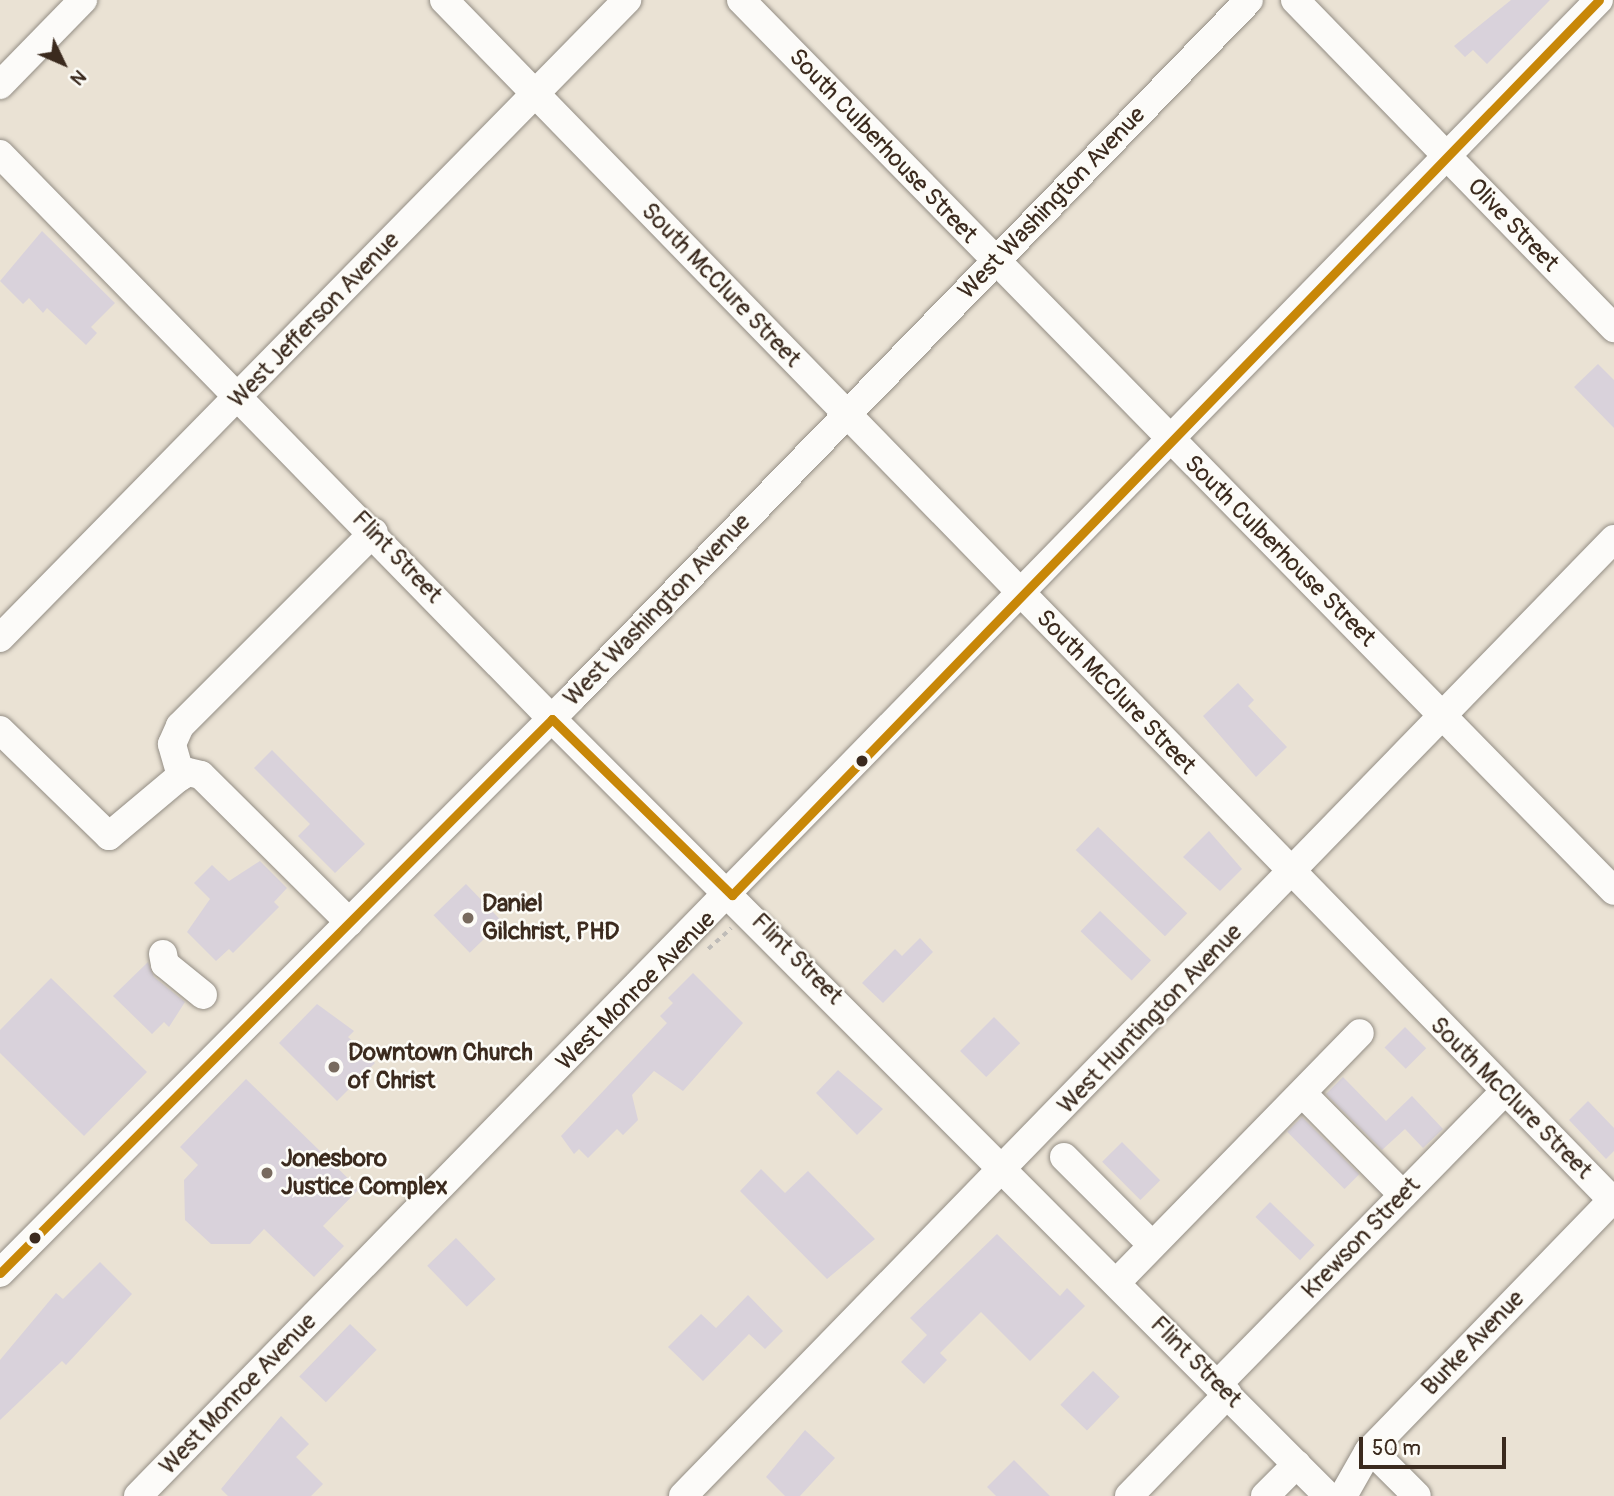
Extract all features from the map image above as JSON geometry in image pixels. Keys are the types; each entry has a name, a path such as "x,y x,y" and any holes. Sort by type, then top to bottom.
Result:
{"street":[{"path":"0,85 83,0"},
{"name":"South McClure Street","path":"444,0 1504,1093 1613,1200"},
{"name":"West Jefferson Avenue","path":"0,638 627,0"},
{"name":"South Culberhouse Street","path":"741,0 1614,891"},
{"name":"West Washington Avenue","path":"0,1273 552,719 1250,0"},
{"name":"Olive Street","path":"1295,0 1614,328"},
{"name":"West Monroe Avenue","path":"138,1496 732,894 1599,0"},
{"name":"Flint Street","path":"0,154 374,532 552,719 732,894 1328,1496"},
{"path":"181,776 173,744 180,726 374,532"},
{"name":"West Huntington Avenue","path":"683,1496 1293,873 1614,539"},
{"path":"0,730 109,836 181,776 201,775 349,922"},
{"path":"163,954 164,964 202,995"},
{"path":"1115,1283 1360,1033"},
{"name":"Krewson Street","path":"1129,1496 1223,1389 1403,1195 1504,1093"},
{"path":"1310,1101 1403,1195"},
{"path":"1064,1157 1152,1245"},
{"name":"Burke Avenue","path":"1343,1496 1370,1449 1613,1200"},
{"path":"1370,1449 1417,1496"},
{"path":"1265,1496 1297,1464"}],"building":[{"path":"1511,0 1550,0 1487,64 1473,50 1465,57 1454,46"},
{"path":"42,231 115,303 91,327 97,333 86,345 47,308 43,313 29,298 23,304 0,281"},
{"path":"1598,364 1614,380 1614,428 1574,387"},
{"path":"1238,683 1254,700 1248,706 1287,747 1256,777 1203,716"},
{"path":"272,750 365,844 335,873 298,836 310,824 254,768"},
{"path":"1098,827 1187,913 1165,936 1076,850"},
{"path":"1209,831 1242,869 1220,891 1183,857"},
{"path":"260,861 287,888 274,902 279,907 233,953 229,949 216,961 187,932 210,899 194,883 212,865 229,881"},
{"name":"Daniel Gilchrist, PHD","path":"466,884 502,921 470,953 434,915"},
{"path":"1100,911 1151,960 1132,980 1081,931"},
{"path":"920,938 933,952 883,1003 862,983 895,949 902,956"},
{"path":"148,962 154,977 185,1002 169,1027 164,1022 152,1034 113,996"},
{"path":"693,973 743,1023 683,1091 654,1071 632,1095 638,1120 623,1135 617,1129 588,1158 579,1149 574,1154 561,1136 667,1023 660,1016 673,1003 668,998"},
{"path":"51,978 147,1072 84,1136 0,1053 0,1030"},
{"path":"317,1004 354,1031 348,1037 375,1063 337,1101 279,1043"},
{"path":"994,1017 1020,1043 986,1077 960,1051"},
{"path":"1405,1027 1426,1048 1406,1069 1384,1048"},
{"path":"838,1070 883,1109 857,1135 816,1093"},
{"path":"1343,1077 1386,1121 1412,1096 1443,1129 1423,1148 1405,1129 1382,1150 1326,1094"},
{"name":"Jonesboro Justice Complex","path":"246,1079 359,1189 323,1226 344,1246 314,1277 264,1229 250,1244 211,1244 185,1220 184,1180 198,1165 180,1147"},
{"path":"1588,1101 1614,1128 1614,1151 1606,1159 1569,1120"},
{"path":"1302,1117 1359,1174 1344,1189 1287,1132"},
{"path":"1122,1142 1160,1180 1140,1200 1102,1162"},
{"path":"761,1169 785,1193 808,1171 875,1239 827,1279 740,1191"},
{"path":"1270,1202 1315,1245 1300,1260 1255,1217"},
{"path":"997,1234 1060,1296 1067,1288 1085,1306 1030,1361 981,1312 940,1353 947,1360 924,1384 901,1362 927,1335 910,1318"},
{"path":"456,1238 496,1279 467,1307 427,1266"},
{"path":"100,1262 132,1294 66,1365 62,1361 0,1420 0,1360 56,1293 63,1299"},
{"path":"748,1295 783,1331 765,1349 749,1334 703,1381 668,1347 701,1314 716,1328"},
{"path":"350,1324 377,1350 326,1402 299,1377"},
{"path":"1093,1371 1120,1397 1087,1431 1060,1405"},
{"path":"281,1416 309,1444 296,1457 323,1484 311,1496 228,1496 221,1489"},
{"path":"805,1430 835,1458 800,1496 785,1496 766,1477"},
{"path":"1014,1460 1050,1496 996,1496 987,1487"}],"transit line":[{"path":"0,1273 552,719 732,895 1599,0"}],"place":[{"name":"Daniel Gilchrist, PHD","path":"468,918"},
{"name":"Downtown Church of Christ","path":"334,1067"},
{"name":"Jonesboro Justice Complex","path":"267,1173"}]}
